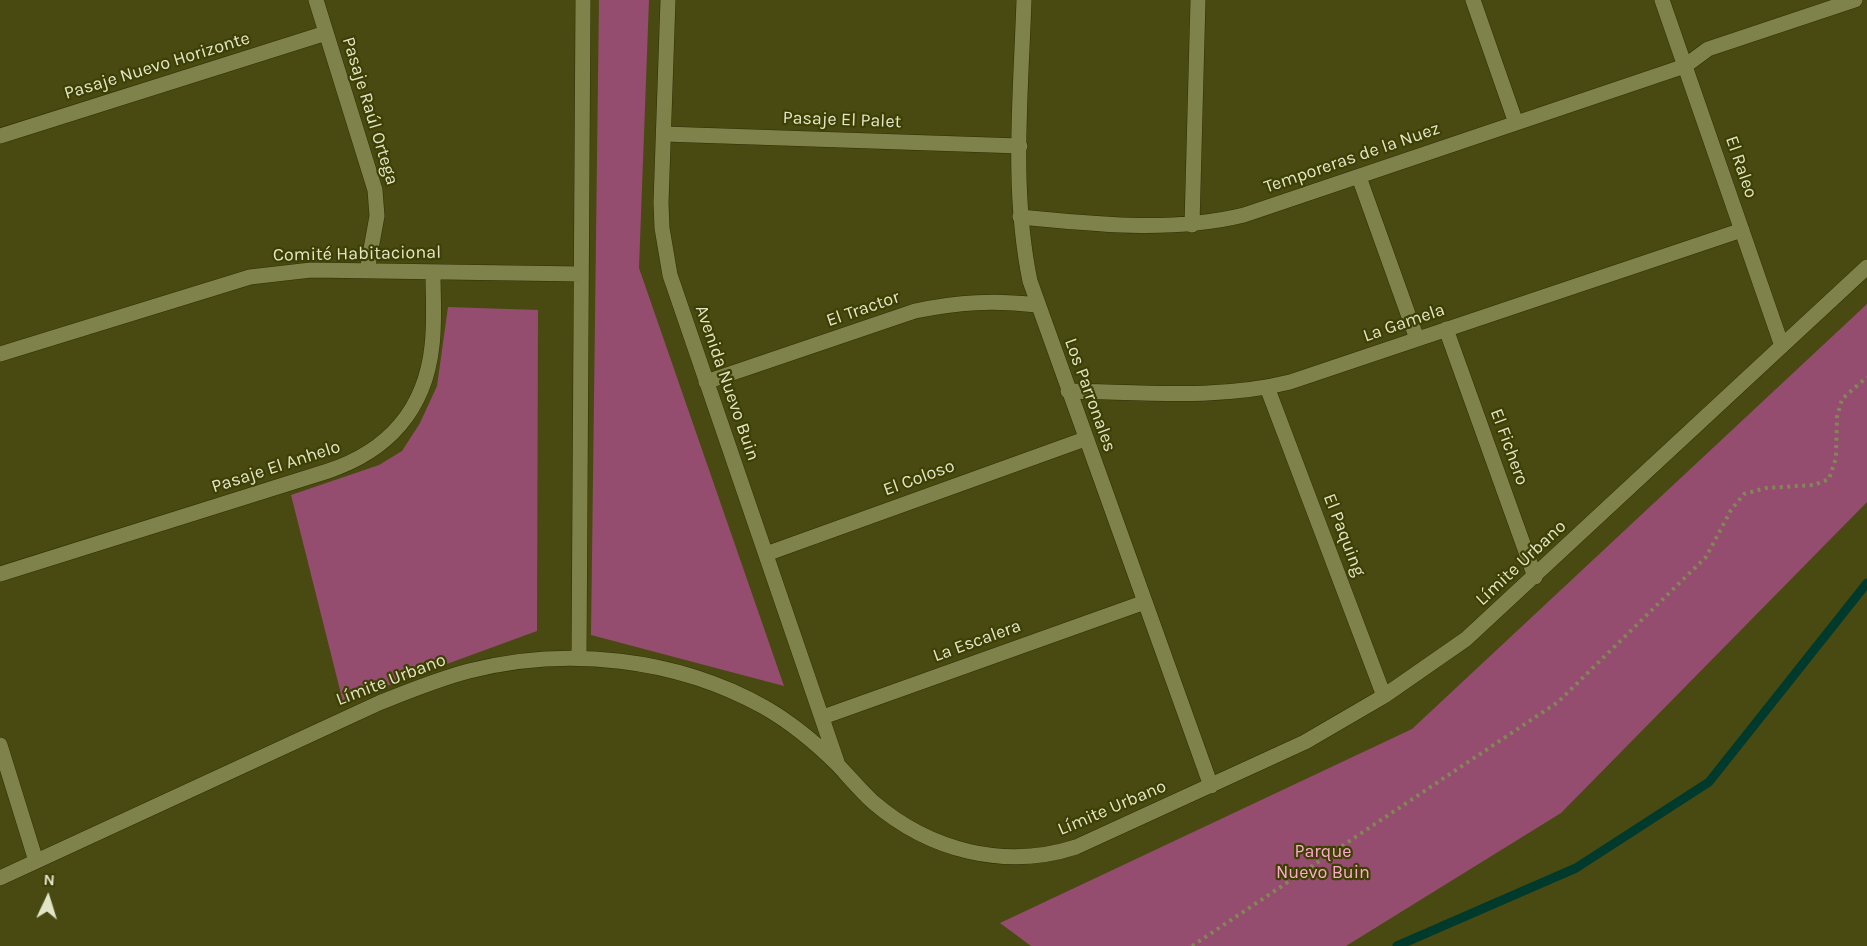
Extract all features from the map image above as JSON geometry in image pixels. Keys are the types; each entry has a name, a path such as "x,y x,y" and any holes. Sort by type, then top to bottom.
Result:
{"street":[{"name":"Pasaje Raúl Ortega","path":"316,0 375,190 377,216 367,271"},
{"path":"579,658 583,0"},
{"name":"Avenida Nuevo Buin","path":"668,0 662,203 665,253 677,298 838,765"},
{"name":"Los Parronales","path":"1024,0 1020,217 1025,256 1037,305 1211,786"},
{"path":"1191,225 1198,0"},
{"path":"1473,0 1516,123"},
{"name":"El Raleo","path":"1662,0 1782,346"},
{"name":"Temporeras de la Nuez","path":"1020,217 1129,226 1191,225 1244,215 1685,66 1708,49 1855,0"},
{"name":"Pasaje Nuevo Horizonte","path":"0,136 326,33"},
{"name":"Pasaje El Palet","path":"664,134 1020,146"},
{"path":"1359,177 1417,339"},
{"name":"La Gamela","path":"1068,391 1229,393 1268,387 1742,230"},
{"name":"Límite Urbano","path":"0,878 379,703 424,685 505,664 579,658 650,666 693,677 726,689 765,708 791,724 816,744 873,801 914,831 938,842 969,852 1000,858 1057,854 1305,742 1384,696 1466,639 1867,267"},
{"name":"Comité Habitacional","path":"0,354 250,277 290,271 581,274"},
{"name":"Pasaje El Anhelo","path":"0,574 328,471 352,463 373,451 392,435 408,416 420,394 432,347 433,272"},
{"name":"El Tractor","path":"706,382 915,311 948,304 980,301 1037,305"},
{"name":"El Fichero","path":"1446,329 1535,577"},
{"name":"El Paquing","path":"1268,387 1384,696"},
{"name":"El Coloso","path":"766,554 1085,439"},
{"name":"La Escalera","path":"823,717 1144,602"},
{"path":"0,745 36,861"}],"path":[{"path":"1192,946 1558,702 1706,557 1731,510 1744,494 1766,488 1814,485 1829,479 1836,458 1837,417 1842,399 1867,377"}],"green space":[{"path":"599,0 649,0 639,268 784,686 591,635"},
{"name":"Parque Nuevo Buin","path":"1867,304 1867,502 1561,813 1346,946 1031,946 1000,923 1412,729"},
{"path":"448,307 538,310 537,631 343,702 291,495 379,465 402,451 420,423 437,386"}],"waterway":[{"path":"1397,946 1576,868 1709,782 1867,583"}]}
